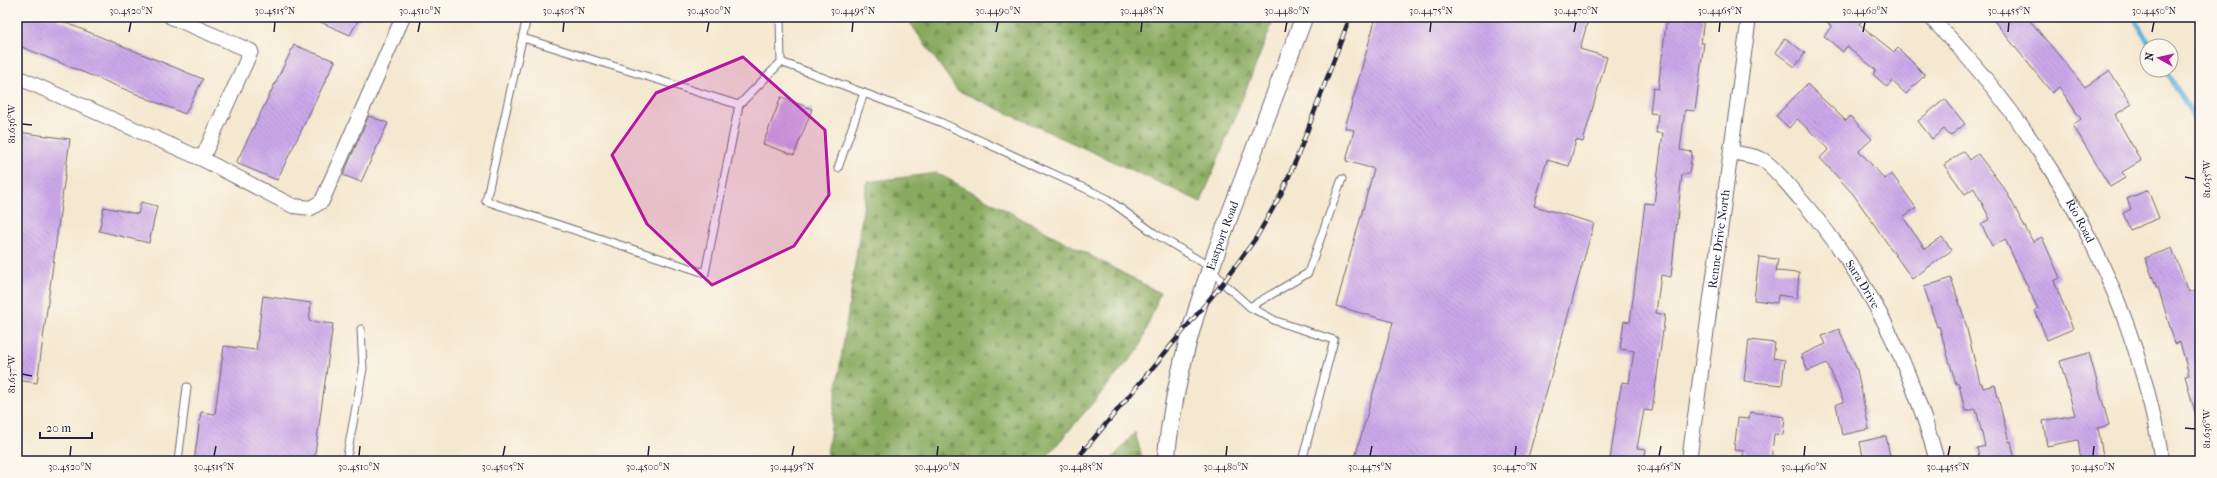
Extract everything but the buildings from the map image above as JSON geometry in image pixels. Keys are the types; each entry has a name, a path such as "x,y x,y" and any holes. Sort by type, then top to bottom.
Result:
{"street":[{"path":"171,17 193,21 251,51 202,159"},
{"path":"17,77 202,159 293,206 312,208 322,201 403,17"},
{"name":"Eastport Road","path":"1166,461 1169,427 1176,383 1210,267 1304,17"},
{"name":"Renne Drive North","path":"1689,461 1749,17"},
{"name":"Rio Road","path":"1930,17 1966,53 2027,131 2066,195 2092,242 2127,326 2143,377 2162,461"},
{"name":"Sara Drive","path":"1731,152 1761,159 1771,168 1826,229 1855,270 1884,319 1905,363 1925,418 1937,461"}],"lane":[{"path":"527,17 523,38 510,85 486,201 705,273 739,105 781,62 780,18 776,17"},
{"path":"523,38 739,105"},
{"path":"781,62 940,122 1106,198 1154,233 1210,267 1223,283 1250,307 1276,321 1334,340 1302,461"},
{"path":"838,168 864,94"},
{"path":"1250,307 1308,273 1342,179"},
{"path":"346,461 363,369 361,329"},
{"path":"178,461 187,388"}],"highlighted area":[{"path":"743,57 825,130 829,195 794,246 712,285 647,224 612,155 656,93"}],"green space":[{"path":"906,17 1275,17 1201,202 957,90"},
{"path":"937,173 1160,293 1139,349 1043,461 826,461 867,182"},
{"path":"1135,432 1143,461 1110,461"}],"waterway":[{"path":"2133,17 2146,38"},
{"path":"2171,78 2200,128"}],"railway":[{"path":"1075,461 1223,283 1256,238 1280,196 1297,158 1350,17"}]}
